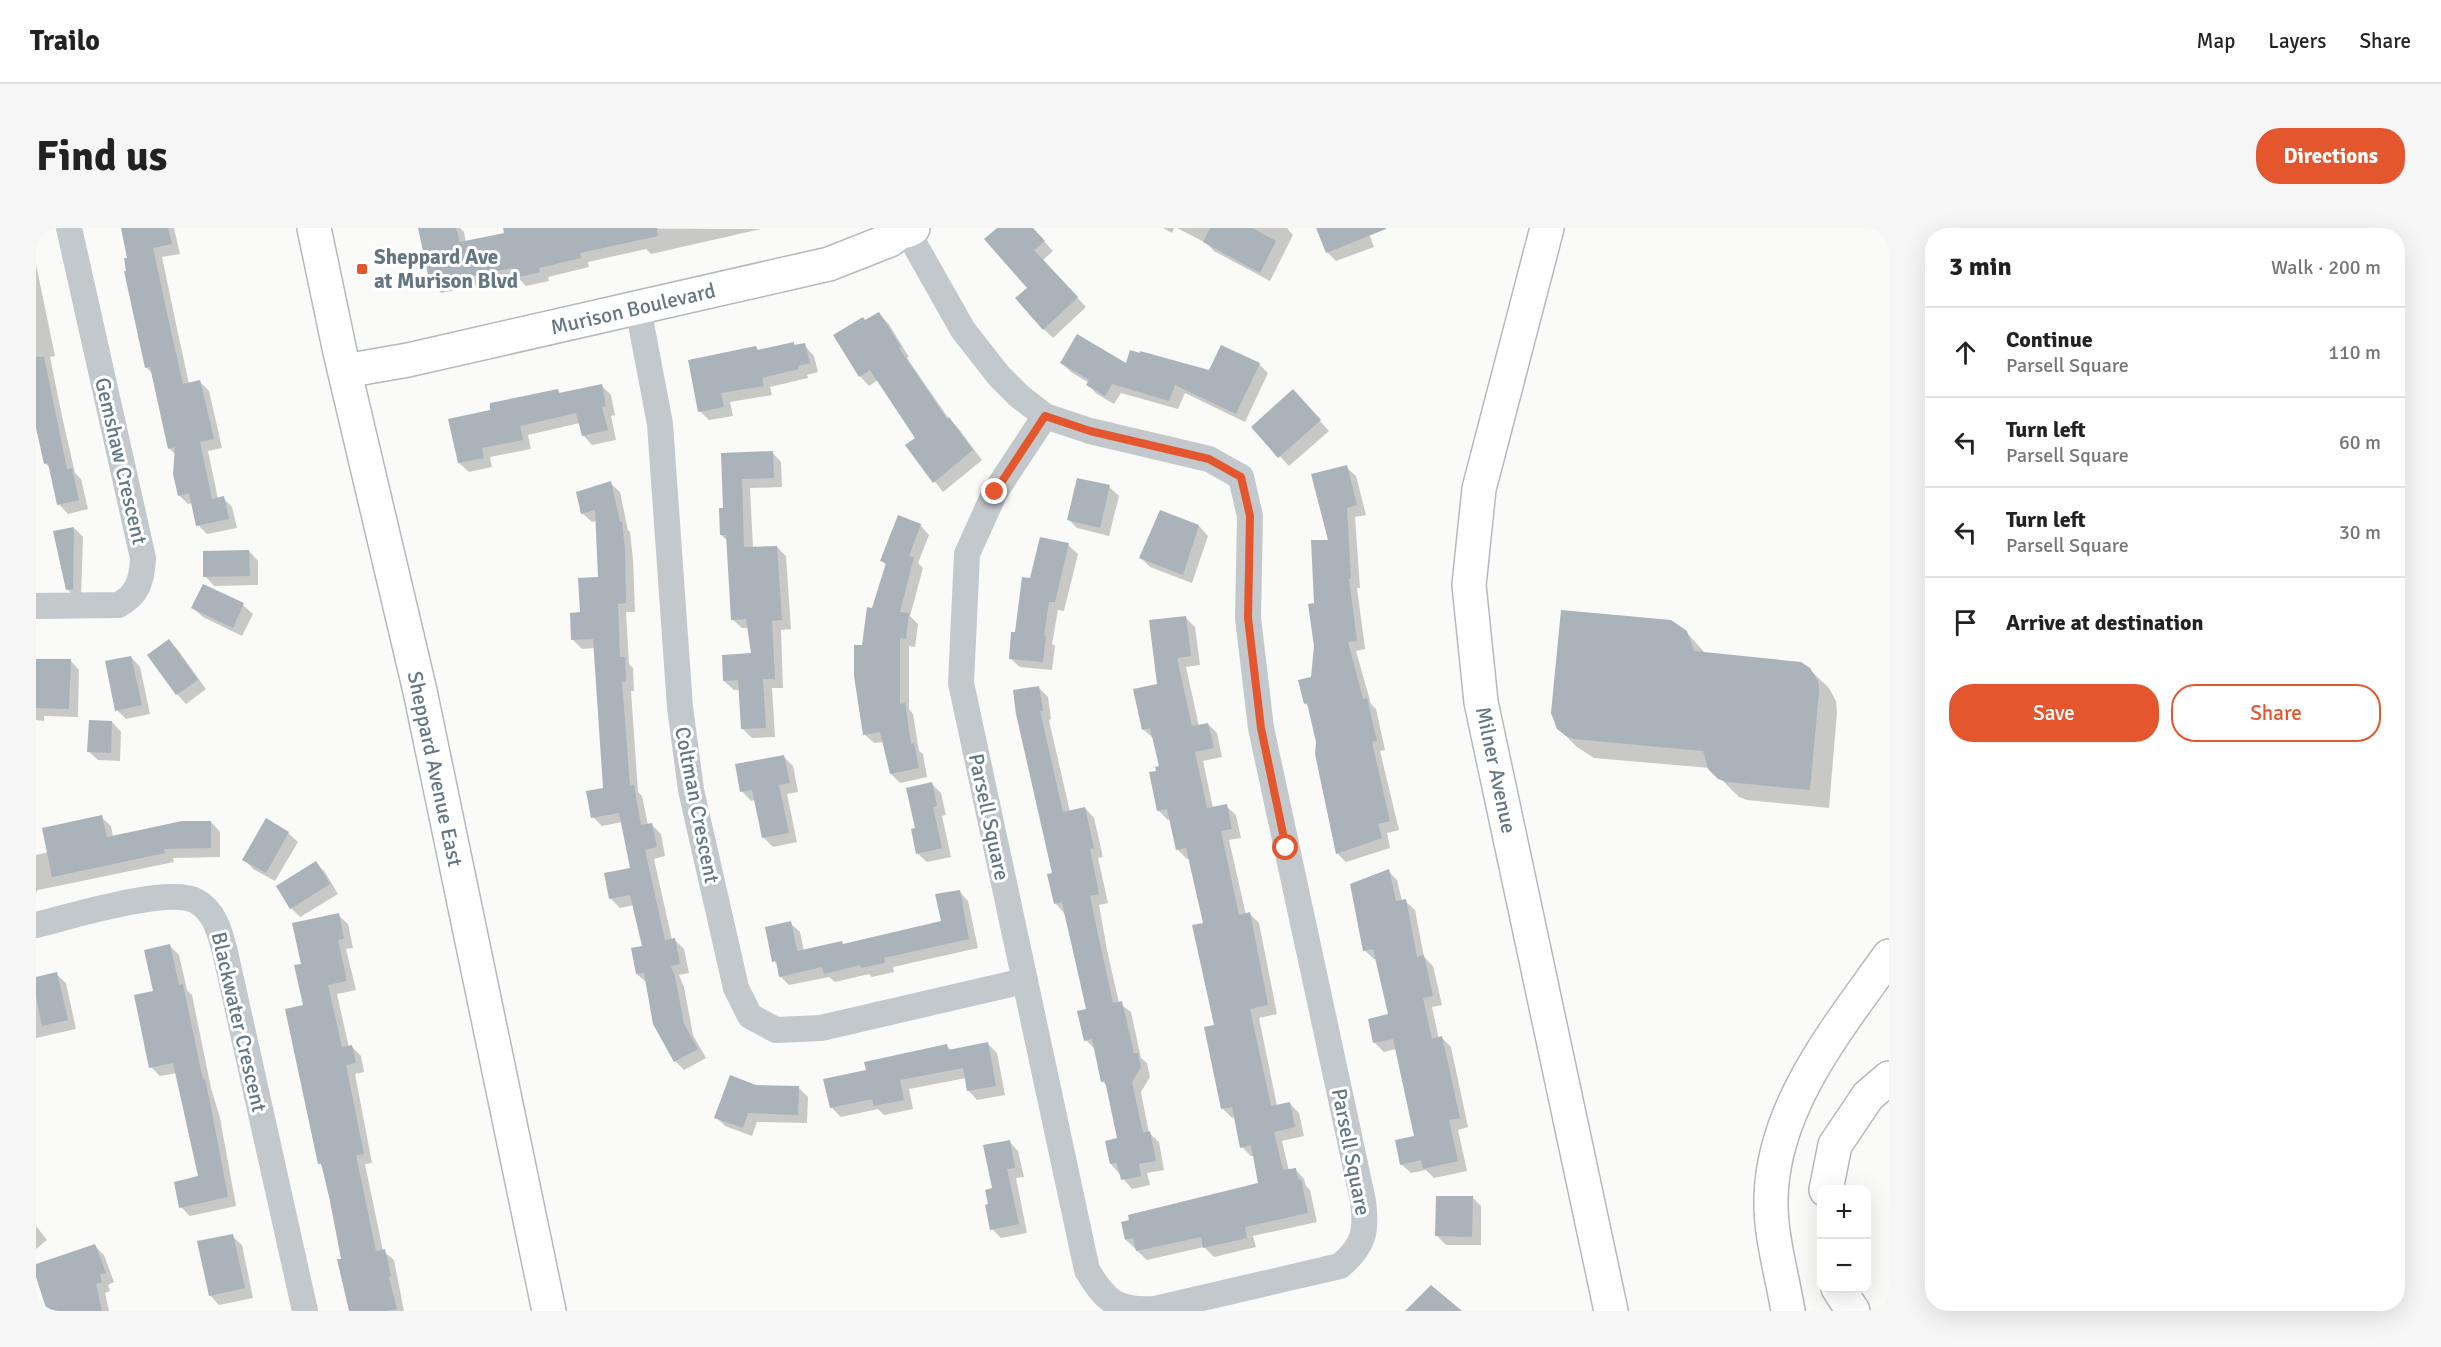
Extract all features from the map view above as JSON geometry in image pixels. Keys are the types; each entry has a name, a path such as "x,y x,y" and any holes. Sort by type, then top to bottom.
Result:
{"main road":[{"name":"Sheppard Avenue East","path":"314,228 420,691 549,1311"},
{"name":"Milner Avenue","path":"1547,228 1479,489 1469,585 1481,702 1611,1311"},
{"name":"Murison Boulevard","path":"345,371 408,360 829,264 890,240 901,231 910,230"},
{"path":"1788,1311 1775,1244 1771,1198 1779,1143 1803,1084 1831,1038 1889,956"},
{"path":"1827,1185 1835,1145 1868,1096 1889,1078"},
{"path":"1841,1293 1854,1311"}],"street":[{"name":"Gemshaw Crescent","path":"36,606 118,605 129,600 137,591 142,574 143,558 69,228"},
{"name":"Parsell Square","path":"910,230 963,330 999,376 1019,396 1045,416 1090,431 1209,459 1241,477 1250,516 1248,618 1261,728 1364,1201 1364,1229 1355,1253 1340,1266 1155,1309 1131,1310 1111,1301 1096,1285 1087,1270 961,683 967,554 995,492 1045,416"},
{"name":"Coltman Crescent","path":"638,308 660,424 680,707 690,790 736,988 750,1016 776,1030 821,1028 1024,981"},
{"name":"Blackwater Crescent","path":"36,925 146,899 183,896 197,901 215,920 225,952 304,1311"}],"building":[{"path":"121,228 168,228 172,244 153,248 183,384 200,380 214,439 200,442 212,499 224,496 229,519 196,526 189,493 178,496 173,474 175,447 168,449 150,367 145,368 124,271 126,271 124,258 127,258"},
{"path":"418,228 456,228 460,242 504,233 503,228 657,228 658,236 580,253 581,258 539,268 540,272 515,278 512,268 430,284"},
{"path":"997,228 1033,228 1045,241 1034,250 1078,297 1043,330 1015,298 1027,288 984,239"},
{"path":"1210,228 1252,228 1276,241 1260,273 1203,242"},
{"path":"1316,228 1386,228 1386,229 1326,253"},
{"path":"879,312 901,347 899,348 947,419 949,417 973,450 933,483 905,445 915,438 870,370 859,377 833,335 863,317 865,320"},
{"path":"1077,334 1126,363 1130,350 1209,370 1221,345 1260,363 1236,414 1175,385 1169,401 1112,384 1105,396 1086,385 1089,380 1060,363"},
{"path":"794,342 794,345 805,343 810,363 798,366 799,369 762,378 764,386 721,393 724,407 698,412 688,360 756,346 757,350"},
{"path":"36,357 44,357 67,469 72,468 79,500 57,505 48,463 44,464 36,428"},
{"path":"602,384 606,406 602,407 608,430 582,436 576,413 520,426 523,440 482,448 484,458 458,463 448,419 490,410 490,403 558,389 559,393"},
{"path":"1293,389 1321,420 1278,458 1251,427"},
{"path":"773,451 774,478 742,479 744,547 777,546 782,620 772,621 775,679 763,679 766,728 741,729 738,680 723,681 722,655 751,653 746,619 731,620 726,535 720,535 719,508 723,508 721,453"},
{"path":"1347,465 1357,505 1347,508 1351,579 1349,579 1357,641 1348,642 1363,699 1367,698 1377,741 1372,742 1390,821 1378,824 1382,838 1336,854 1315,754 1316,742 1307,703 1304,704 1298,680 1311,677 1314,646 1308,604 1314,603 1311,540 1328,540 1311,474"},
{"path":"1077,478 1110,485 1100,528 1067,520"},
{"path":"611,481 620,522 622,521 625,550 626,603 618,604 620,657 625,657 626,682 622,682 630,786 634,785 641,825 652,823 657,847 645,850 665,940 675,938 680,964 671,966 684,1024 698,1049 674,1062 653,1024 644,973 636,974 631,948 642,946 630,895 609,899 604,873 630,868 619,813 591,818 586,791 603,788 593,639 571,640 570,613 580,612 578,578 598,577 595,510 581,514 576,492"},
{"path":"1160,510 1199,525 1183,575 1139,558"},
{"path":"898,515 921,524 909,556 914,557 900,612 909,613 906,639 900,638 900,704 905,703 911,744 914,743 919,768 890,774 880,732 863,735 854,676 854,645 862,645 867,607 872,608 886,563 880,561"},
{"path":"74,527 73,589 66,590 53,531"},
{"path":"1040,537 1069,543 1055,602 1049,602 1043,662 1009,659 1011,632 1015,632 1022,577 1030,578"},
{"path":"249,550 250,576 203,577 203,551"},
{"path":"203,584 244,603 233,628 191,608"},
{"path":"1561,610 1671,620 1687,631 1694,651 1801,662 1810,668 1818,681 1819,692 1810,790 1727,782 1718,779 1708,769 1703,751 1574,739 1566,736 1557,729 1551,713"},
{"path":"1186,616 1191,656 1177,658 1192,726 1208,723 1214,748 1195,752 1207,808 1227,804 1232,829 1221,831 1239,915 1250,912 1268,1005 1250,1009 1271,1106 1290,1102 1295,1127 1274,1132 1283,1170 1296,1168 1298,1180 1301,1179 1308,1213 1245,1227 1247,1238 1203,1248 1201,1237 1136,1251 1133,1238 1125,1240 1121,1222 1129,1220 1128,1215 1258,1183 1251,1145 1240,1148 1232,1107 1221,1109 1204,1027 1214,1025 1192,925 1203,923 1186,848 1176,850 1167,809 1157,811 1149,772 1156,771 1155,767 1159,766 1150,728 1142,730 1133,689 1157,684 1149,620"},
{"path":"169,639 198,680 176,695 147,655"},
{"path":"131,656 142,705 115,711 105,661"},
{"path":"36,659 71,659 69,709 36,708"},
{"path":"1039,686 1043,711 1040,711 1063,812 1085,807 1094,848 1090,849 1099,894 1090,896 1099,939 1113,1003 1122,1001 1134,1053 1138,1053 1141,1067 1132,1082 1143,1133 1150,1131 1156,1161 1139,1164 1141,1176 1121,1180 1117,1163 1110,1164 1105,1141 1117,1138 1105,1081 1101,1082 1092,1039 1084,1041 1077,1011 1086,1009 1062,902 1054,904 1047,874 1052,873 1016,714 1013,690"},
{"path":"89,720 112,721 111,753 87,752"},
{"path":"784,755 790,783 779,785 789,833 762,838 752,790 740,792 735,764"},
{"path":"932,782 937,806 933,807 942,848 916,854 911,829 915,828 906,788"},
{"path":"102,815 107,837 182,821 211,821 211,848 164,849 165,853 52,877 42,828"},
{"path":"266,818 289,832 266,873 242,860"},
{"path":"316,861 330,884 290,909 276,886"},
{"path":"1389,869 1396,901 1406,899 1417,957 1424,955 1433,996 1423,998 1432,1039 1442,1036 1460,1118 1449,1120 1458,1161 1423,1169 1421,1160 1400,1165 1395,1140 1414,1136 1393,1039 1373,1043 1368,1019 1388,1014 1373,949 1363,951 1350,884"},
{"path":"960,890 969,939 884,958 885,963 861,968 860,965 824,974 822,967 779,977 776,961 772,962 765,927 791,921 797,951 842,941 843,944 941,921 935,894"},
{"path":"339,913 344,939 338,940 347,981 328,985 342,1047 352,1045 356,1063 346,1065 364,1154 356,1155 376,1251 385,1249 391,1276 389,1277 397,1309 387,1311 349,1311 337,1259 341,1259 330,1201 321,1163 318,1164 285,1009 303,1005 294,965 301,964 292,923"},
{"path":"170,944 179,985 183,984 203,1080 205,1079 228,1197 179,1208 174,1182 198,1176 173,1063 149,1068 134,995 153,991 144,950"},
{"path":"57,972 68,1020 42,1026 36,997 36,977"},
{"path":"988,1042 996,1086 967,1091 963,1068 900,1080 904,1100 874,1106 872,1099 830,1108 823,1079 866,1070 864,1062 947,1044 948,1050"},
{"path":"730,1075 756,1085 799,1086 798,1115 748,1113 743,1128 714,1118"},
{"path":"1010,1140 1015,1168 1007,1169 1019,1224 990,1230 985,1205 988,1204 985,1190 992,1188 983,1145"},
{"path":"1436,1196 1473,1196 1472,1237 1435,1236"},
{"path":"233,1234 245,1288 209,1296 197,1241"},
{"path":"95,1244 106,1273 100,1275 102,1282 96,1284 102,1311 47,1311 36,1277 36,1264"},
{"path":"1431,1285 1462,1311 1405,1311"}],"place":[{"name":"Sheppard Ave at Murison Blvd","path":"362,269"}],"route":[{"path":"995,492 1045,416 1090,431 1209,459 1241,477 1250,516 1248,618 1261,728 1286,848"}]}
